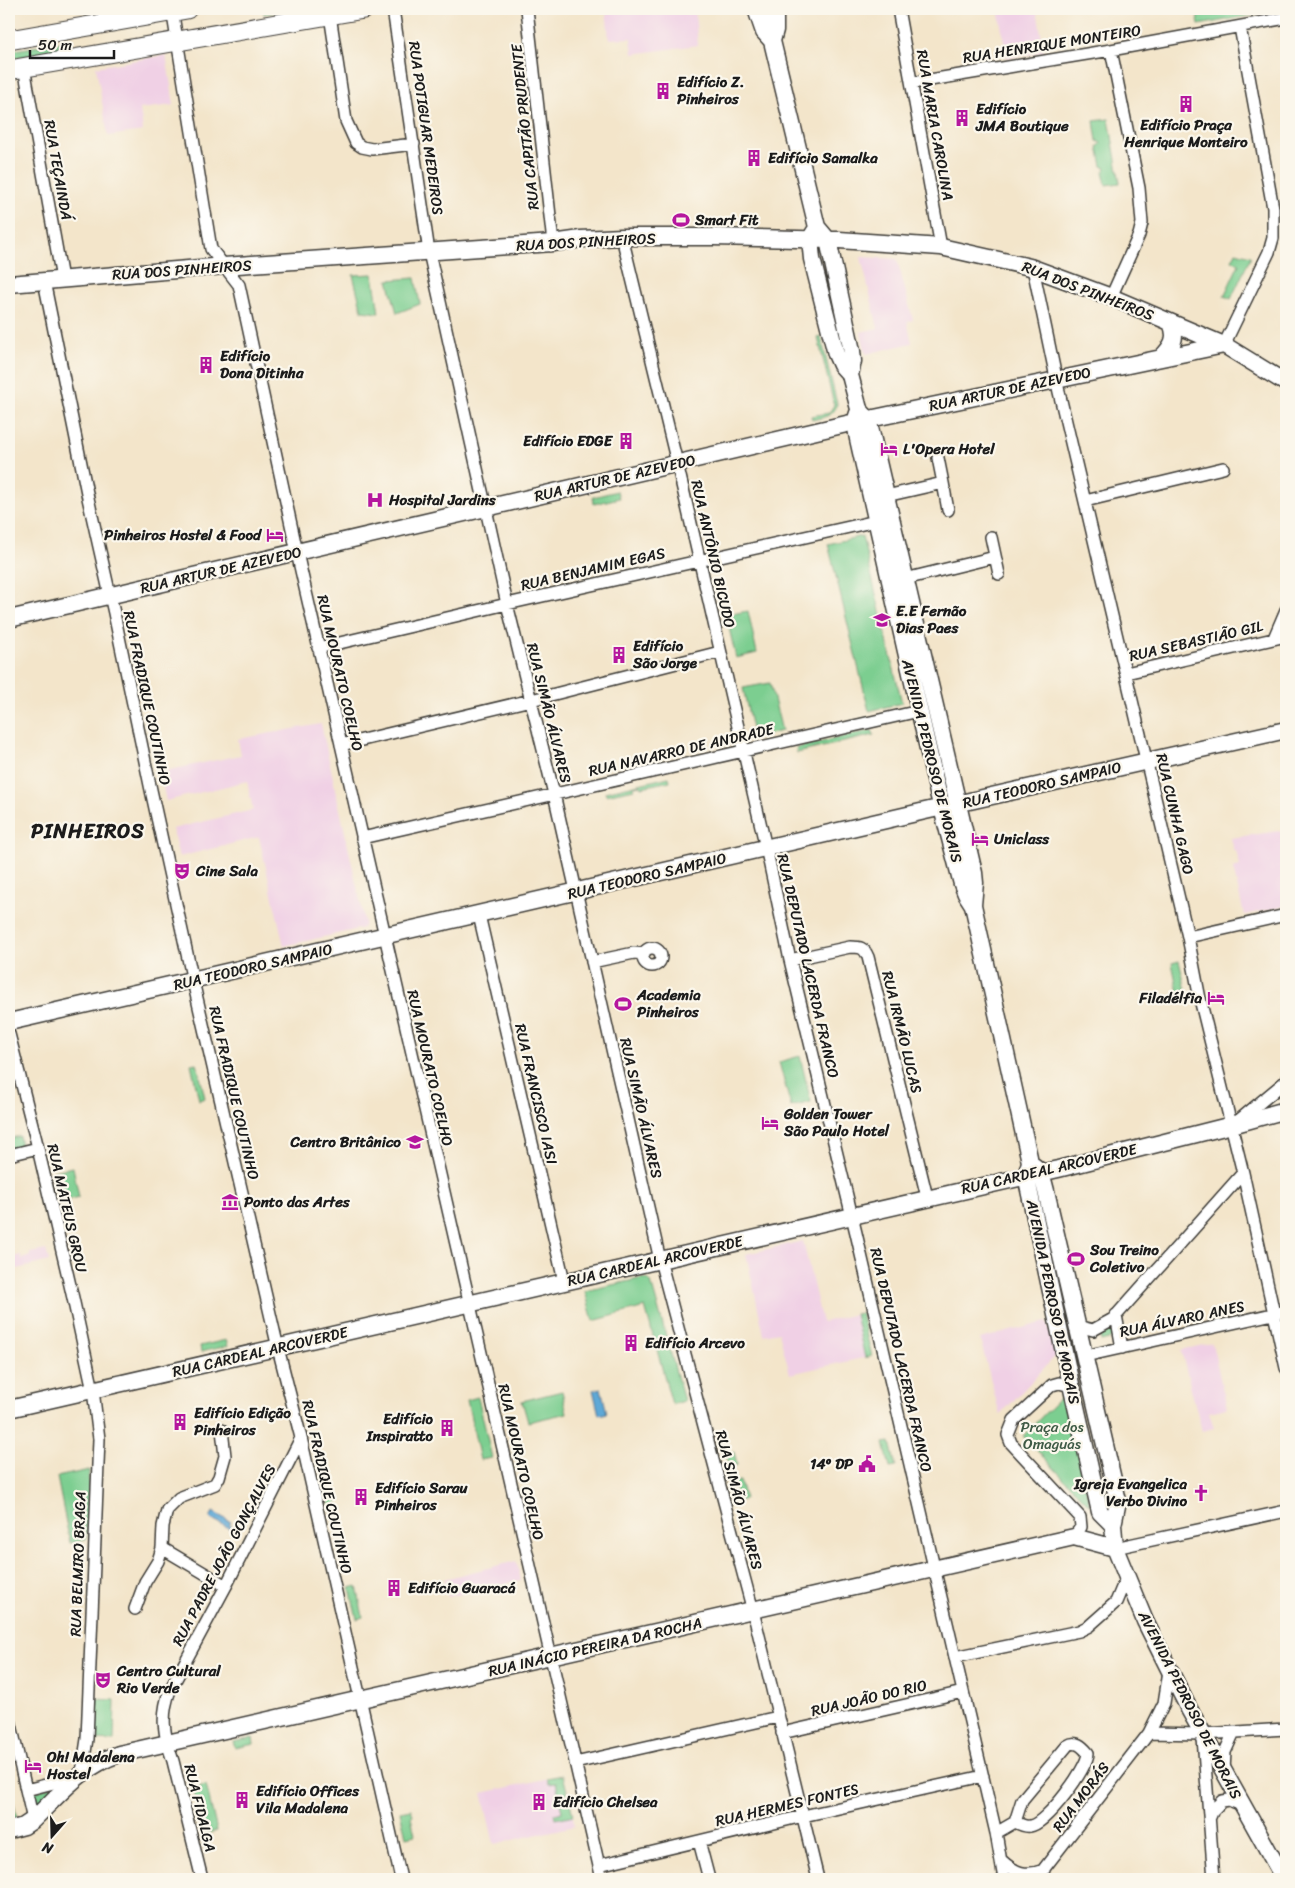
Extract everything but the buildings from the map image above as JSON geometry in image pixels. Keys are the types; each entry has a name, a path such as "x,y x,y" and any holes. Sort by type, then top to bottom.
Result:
{"main road":[{"path":"17,68 364,9"},
{"name":"AVENIDA PEDROSO DE MORAIS","path":"756,9 764,32 772,41"},
{"name":"AVENIDA PEDROSO DE MORAIS","path":"775,9 775,30 772,41 813,233 812,259 832,342 841,365 850,375 886,496 905,579 949,806 962,884 973,905 1032,1170 1071,1386 1100,1512"},
{"path":"9,40 177,10"},
{"name":"RUA DOS PINHEIROS","path":"9,284 224,266 553,243 581,239 813,233"},
{"name":"AVENIDA PEDROSO DE MORAIS","path":"813,233 828,240 852,351 853,362 850,375"},
{"name":"RUA DOS PINHEIROS","path":"828,240 941,247 1033,268 1112,297 1224,345 1286,383"},
{"path":"1161,358 1173,344 1174,330 1171,323"},
{"name":"RUA ARTUR DE AZEVEDO","path":"9,619 110,597 677,463 861,417 1224,345"},
{"name":"AVENIDA PEDROSO DE MORAIS","path":"861,417 876,521 919,711 949,806"},
{"name":"RUA TEODORO SAMPAIO","path":"14,1021 1286,730"},
{"path":"1232,1126 1286,1110"},
{"name":"RUA CARDEAL ARCOVERDE","path":"9,1409 278,1348 469,1302 852,1216 1032,1170 1232,1126"},
{"name":"AVENIDA PEDROSO DE MORAIS","path":"1032,1170 1085,1356 1118,1502 1113,1525 1115,1548 1145,1621 1169,1672 1284,1879"},
{"path":"1100,1512 1113,1525"},
{"name":"RUA INÁCIO PEREIRA DA ROCHA","path":"9,1830 24,1826 33,1820 80,1774 107,1759 934,1568 1074,1538 1115,1548"}],"street":[{"name":"RUA POTIGUAR MEDEIROS","path":"393,9 429,252"},
{"name":"RUA CAPITÃO PRUDENTE","path":"527,9 553,243"},
{"name":"RUA MARIA CAROLINA","path":"898,9 941,247"},
{"name":"RUA MOURATO COELHO","path":"177,10 177,40 211,249 239,286 318,648 602,1879"},
{"path":"330,15 346,121 356,143 362,147 372,149 414,144"},
{"name":"RUA HENRIQUE MONTEIRO","path":"912,83 1111,50 1286,18"},
{"path":"1224,345 1262,267 1273,238 1273,208 1240,27"},
{"path":"1111,50 1139,188 1142,224 1112,297"},
{"name":"RUA TEÇAINDÁ","path":"17,68 62,279"},
{"name":"RUA ANTÔNIO BICUDO","path":"622,237 677,463 766,848"},
{"name":"RUA SIMÃO ÁLVARES","path":"429,252 507,604 554,794 660,1260 753,1611 818,1879"},
{"name":"RUA CUNHA GAGO","path":"1033,268 1056,379 1188,937 1200,1000 1243,1173 1286,1368"},
{"name":"RUA FRADIQUE COUTINHO","path":"44,281 88,498 193,981 278,1348 302,1438 401,1879"},
{"path":"938,458 948,510"},
{"path":"1085,501 1224,468"},
{"path":"886,496 943,483"},
{"name":"RUA BENJAMIM EGAS","path":"318,648 876,521"},
{"path":"990,538 999,574"},
{"path":"905,579 995,557"},
{"name":"RUA SEBASTIÃO GIL","path":"1274,638 1286,610"},
{"name":"RUA SEBASTIÃO GIL","path":"1126,673 1286,636"},
{"path":"341,745 532,700 720,652"},
{"name":"RUA NAVARRO DE ANDRADE","path":"362,838 919,711"},
{"name":"RUA DEPUTADO LACERDA FRANCO","path":"766,848 790,960 852,1216 996,1833 1004,1879"},
{"name":"RUA FRANCISCO IASI","path":"479,914 564,1281"},
{"path":"1188,937 1286,915"},
{"name":"RUA IRMÃO LUCAS","path":"790,960 850,947 860,947 865,950 927,1197"},
{"path":"592,962 634,953 644,954"},
{"name":"RUA MATEUS GROU","path":"9,1034 38,1148 93,1390"},
{"name":"RUA CARDEAL ARCOVERDE","path":"1232,1126 1286,1081"},
{"path":"9,1155 38,1148"},
{"path":"1077,1326 1093,1330 1105,1324 1116,1315 1243,1173"},
{"name":"RUA ÁLVARO ANES","path":"1085,1356 1286,1312"},
{"path":"1116,1315 1122,1348"},
{"path":"1071,1386 1052,1385 1014,1420 1008,1435 1011,1443 1076,1511 1082,1522 1079,1532 1074,1538"},
{"name":"RUA BELMIRO BRAGA","path":"80,1774 87,1739 99,1439 93,1390"},
{"path":"135,1608 145,1582 158,1561 162,1548 163,1526 167,1510 179,1498 215,1484 219,1477 225,1456 222,1430"},
{"name":"RUA PADRE JOÃO GONÇALVES","path":"167,1744 163,1715 170,1690 302,1438"},
{"path":"1076,1511 1087,1514 1100,1512 1118,1502"},
{"path":"1115,1548 1286,1511"},
{"path":"162,1548 226,1586"},
{"path":"955,1657 1079,1632 1089,1626 1116,1602 1127,1576"},
{"name":"RUA MORÁS","path":"1040,1875 1149,1733 1164,1703 1169,1672"},
{"name":"RUA JOÃO DO RIO","path":"782,1733 963,1692"},
{"path":"9,1716 33,1820"},
{"path":"575,1763 778,1717"},
{"path":"1149,1733 1203,1734 1286,1729"},
{"path":"1224,1773 1225,1752 1234,1732"},
{"path":"1203,1734 1214,1879"},
{"path":"87,1739 94,1750 107,1759"},
{"path":"996,1833 1015,1822 1022,1800 1067,1746 1078,1743 1085,1749 1088,1753 1084,1767 1049,1813 1039,1822 1030,1826 1015,1822"},
{"name":"RUA FIDALGA","path":"167,1744 173,1761 202,1879"},
{"name":"RUA INÁCIO PEREIRA DA ROCHA","path":"26,1790 80,1774"},
{"name":"RUA HERMES FONTES","path":"598,1865 982,1776"},
{"path":"1210,1817 1213,1810 1222,1801 1229,1800 1242,1805"},
{"path":"699,1841 709,1879"},
{"path":"1001,1860 1016,1872 1040,1875"}],"shaded area":[{"path":"606,9 705,9 695,13 698,45 633,54 631,38 609,39"},
{"path":"998,9 1037,9 1044,52 1007,58"},
{"path":"166,55 174,105 140,109 143,131 108,136 96,67"},
{"path":"861,257 897,259 913,320 907,322 912,343 866,354 861,332 878,328"},
{"path":"321,724 365,923 363,928 284,946 259,837 179,857 172,829 253,810 247,781 166,801 160,772 241,755 238,739"},
{"path":"1286,830 1286,906 1244,915 1233,868 1240,866 1231,838"},
{"path":"803,1241 822,1322 861,1313 872,1356 790,1374 779,1332 764,1335 746,1254"},
{"path":"46,1250 49,1261 9,1271 9,1258 21,1255 22,1259 30,1256 30,1253"},
{"path":"1046,1322 1060,1351 1000,1415 980,1339"},
{"path":"1212,1343 1227,1408 1209,1412 1214,1428 1202,1431 1181,1350"},
{"path":"516,1561 521,1580 448,1597 444,1579"},
{"path":"563,1775 575,1826 494,1844 482,1793"}],"green space":[{"path":"263,9 298,9 264,14"},
{"path":"1196,9 1286,9 1199,25"},
{"path":"69,41 71,48 9,59 9,51"},
{"path":"1109,119 1120,183 1106,185 1103,172 1106,168 1102,166 1098,147 1101,143 1097,141 1094,121"},
{"path":"1236,252 1251,256 1231,299 1224,296 1239,264 1232,260"},
{"path":"373,274 379,313 362,311 353,275"},
{"path":"415,278 420,304 397,313 388,280"},
{"path":"821,337 837,404 831,414 812,420 811,416 829,413 834,405 818,338"},
{"path":"617,491 619,498 594,504 593,497"},
{"path":"862,536 902,703 869,711 828,544"},
{"path":"748,611 757,653 736,658 726,615"},
{"path":"770,683 782,731 754,738 743,688"},
{"path":"872,730 874,735 797,753 796,748"},
{"path":"669,777 670,781 642,787 641,785 634,786 634,789 606,795 605,792"},
{"path":"1179,961 1186,990 1178,992 1172,963"},
{"path":"800,1056 811,1102 791,1107 779,1062"},
{"path":"197,1063 205,1098 199,1100 191,1064"},
{"path":"19,1136 22,1150 9,1153 9,1139"},
{"path":"73,1167 79,1197 61,1202 54,1171"},
{"path":"643,1278 651,1282 684,1401 672,1404 645,1307 593,1321 585,1291"},
{"path":"861,1313 872,1356 865,1358 855,1314"},
{"path":"1114,1329 1116,1337 1101,1341 1098,1330"},
{"path":"226,1340 228,1346 201,1352 200,1346"},
{"name":"Praça dos Omaguás","path":"1063,1389 1090,1506 1023,1436 1059,1399"},
{"path":"562,1391 567,1413 528,1422 522,1401"},
{"path":"478,1397 492,1458 480,1460 467,1400"},
{"path":"890,1442 896,1467 890,1468 884,1443"},
{"path":"734,1452 737,1465 729,1467 726,1454"},
{"path":"89,1470 86,1540 70,1543 57,1477"},
{"path":"329,1471 345,1535 338,1537 322,1472"},
{"path":"740,1481 745,1499 738,1501 733,1482"},
{"path":"357,1586 363,1617 357,1619 350,1588"},
{"path":"94,1699 115,1700 114,1741 93,1740"},
{"path":"253,1738 254,1744 235,1748 233,1742"},
{"path":"563,1775 573,1815 556,1819 555,1814 562,1812 556,1783 549,1784 547,1778"},
{"path":"9,1781 17,1818 9,1820"},
{"path":"66,1782 36,1811 31,1793"},
{"path":"206,1785 217,1831 204,1834 193,1788"},
{"path":"411,1809 415,1835 406,1837 400,1811"}],"water":[{"path":"601,1388 607,1413 599,1415 593,1390"},
{"path":"213,1512 231,1522 229,1525 232,1526 231,1529 210,1518"}],"place":[{"name":"Edifício Z. Pinheiros","path":"663,91"},
{"name":"Edifício Praça Henrique Monteiro","path":"1186,104"},
{"name":"Edifício JMA Boutique","path":"962,118"},
{"name":"Edifício Samalka","path":"754,158"},
{"name":"Smart Fit","path":"681,220"},
{"name":"Edifício Dona Ditinha","path":"206,365"},
{"name":"Edifício EDGE","path":"626,441"},
{"name":"L'Opera Hotel","path":"889,449"},
{"name":"Hospital Jardins","path":"375,500"},
{"name":"Pinheiros Hostel & Food","path":"275,535"},
{"name":"E.E Fernão Dias Paes","path":"882,620"},
{"name":"Edifício São Jorge","path":"619,655"},
{"name":"Uniclass","path":"980,839"},
{"name":"Cine Sala","path":"182,871"},
{"name":"Filadélfia","path":"1216,998"},
{"name":"Academia Pinheiros","path":"623,1004"},
{"name":"Golden Tower São Paulo Hotel","path":"770,1123"},
{"name":"Centro Britânico","path":"415,1142"},
{"name":"Ponto das Artes","path":"230,1202"},
{"name":"Sou Treino Coletivo","path":"1076,1259"},
{"name":"Edifício Arcevo","path":"631,1343"},
{"name":"Edifício Edição Pinheiros","path":"180,1422"},
{"name":"Edifício Inspiratto","path":"447,1428"},
{"name":"14º DP","path":"867,1464"},
{"name":"Igreja Evangelica Verbo Divino","path":"1201,1493"},
{"name":"Edifício Sarau Pinheiros","path":"361,1497"},
{"name":"Edifício Guaracá","path":"394,1588"},
{"name":"Centro Cultural Rio Verde","path":"103,1680"},
{"name":"Oh! Madalena Hostel","path":"33,1766"},
{"name":"Edifício Offices Vila Madalena","path":"242,1800"},
{"name":"Edifício Chelsea","path":"539,1802"}],"district":[{"name":"PINHEIROS","path":"88,831"}]}
